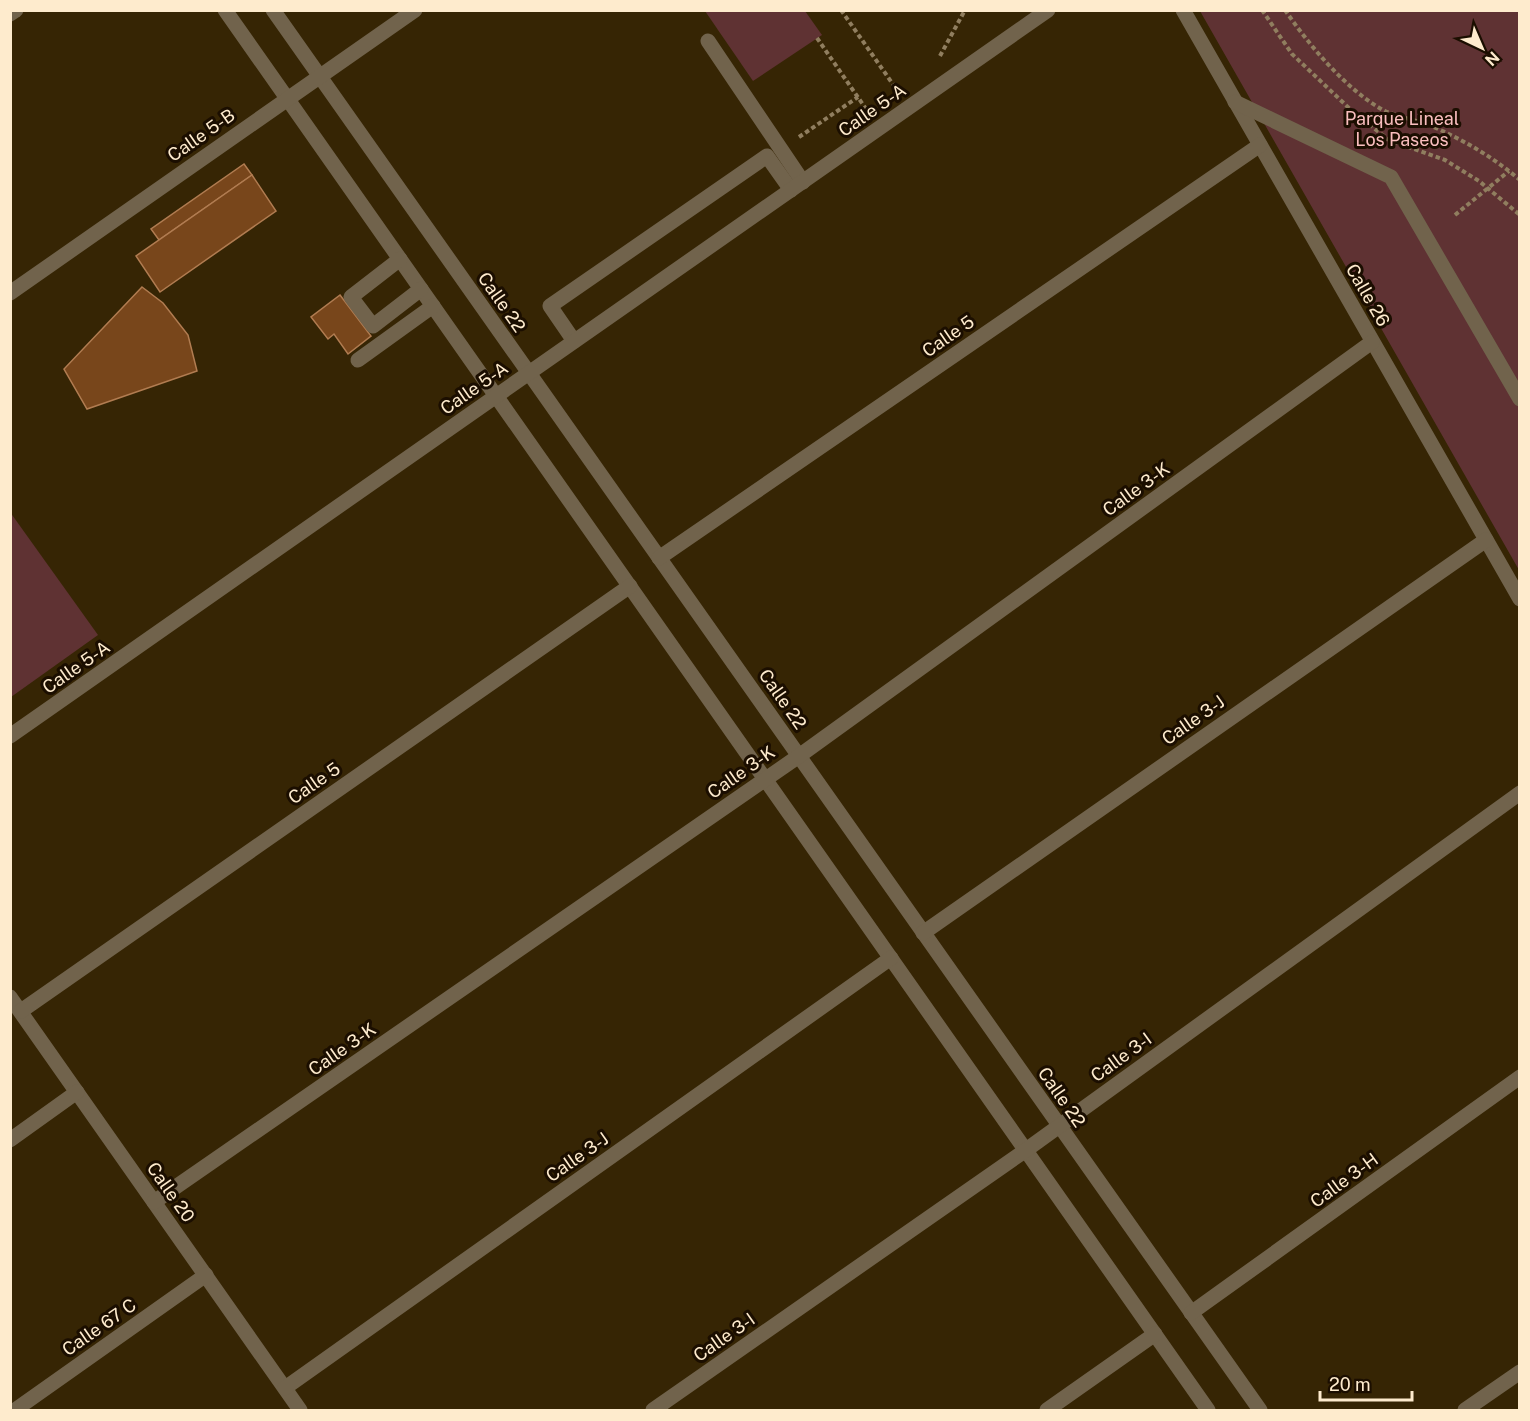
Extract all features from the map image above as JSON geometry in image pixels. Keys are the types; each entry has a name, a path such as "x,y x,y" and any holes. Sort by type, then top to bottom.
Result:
{"street":[{"path":"10,14 16,10"},
{"path":"225,10 1209,1410"},
{"name":"Calle 22","path":"273,10 1260,1410"},
{"name":"Calle 5-B","path":"10,293 287,99 321,78 415,10"},
{"name":"Calle 5-A","path":"10,736 1048,10"},
{"name":"Calle 26","path":"1183,10 1520,599"},
{"path":"708,41 781,150 797,186"},
{"path":"1235,102 1391,177 1520,399"},
{"name":"Calle 5","path":"659,558 1260,145"},
{"path":"574,342 550,306 767,156 797,186"},
{"path":"400,259 351,297 373,326 421,289"},
{"path":"358,360 433,306"},
{"name":"Calle 3-K","path":"154,1202 799,756 1372,342"},
{"name":"Calle 3-J","path":"923,933 1486,540"},
{"name":"Calle 5","path":"21,1011 630,586"},
{"name":"Calle 3-I","path":"653,1410 1026,1150 1520,792"},
{"name":"Calle 3-J","path":"285,1388 891,958"},
{"name":"Calle 20","path":"10,997 300,1410"},
{"name":"Calle 3-H","path":"1191,1313 1520,1077"},
{"path":"10,1140 77,1092"},
{"name":"Calle 67 C","path":"15,1410 206,1275"},
{"path":"1047,1410 1155,1334"},
{"path":"1465,1410 1520,1372"}],"path":[{"path":"841,10 897,90"},
{"path":"937,62 965,10"},
{"path":"1262,10 1292,54 1351,110 1389,140 1445,160 1488,188 1520,215"},
{"path":"1285,10 1307,42 1364,96 1386,111 1430,126 1495,159 1520,180"},
{"path":"817,38 868,111"},
{"path":"781,150 858,97"},
{"path":"1455,215 1509,171"}],"green space":[{"path":"705,11 805,11 822,35 753,81"},
{"name":"Parque Lineal Los Paseos","path":"1200,11 1519,11 1519,570"},
{"path":"10,512 98,635 11,697 10,697"}],"building":[{"path":"244,164 252,175 159,240 151,229"},
{"path":"252,175 276,211 160,292 136,256"},
{"path":"142,287 163,303 188,335 197,371 87,409 64,369"},
{"path":"340,295 371,336 348,354 334,334 328,339 311,317"}]}
